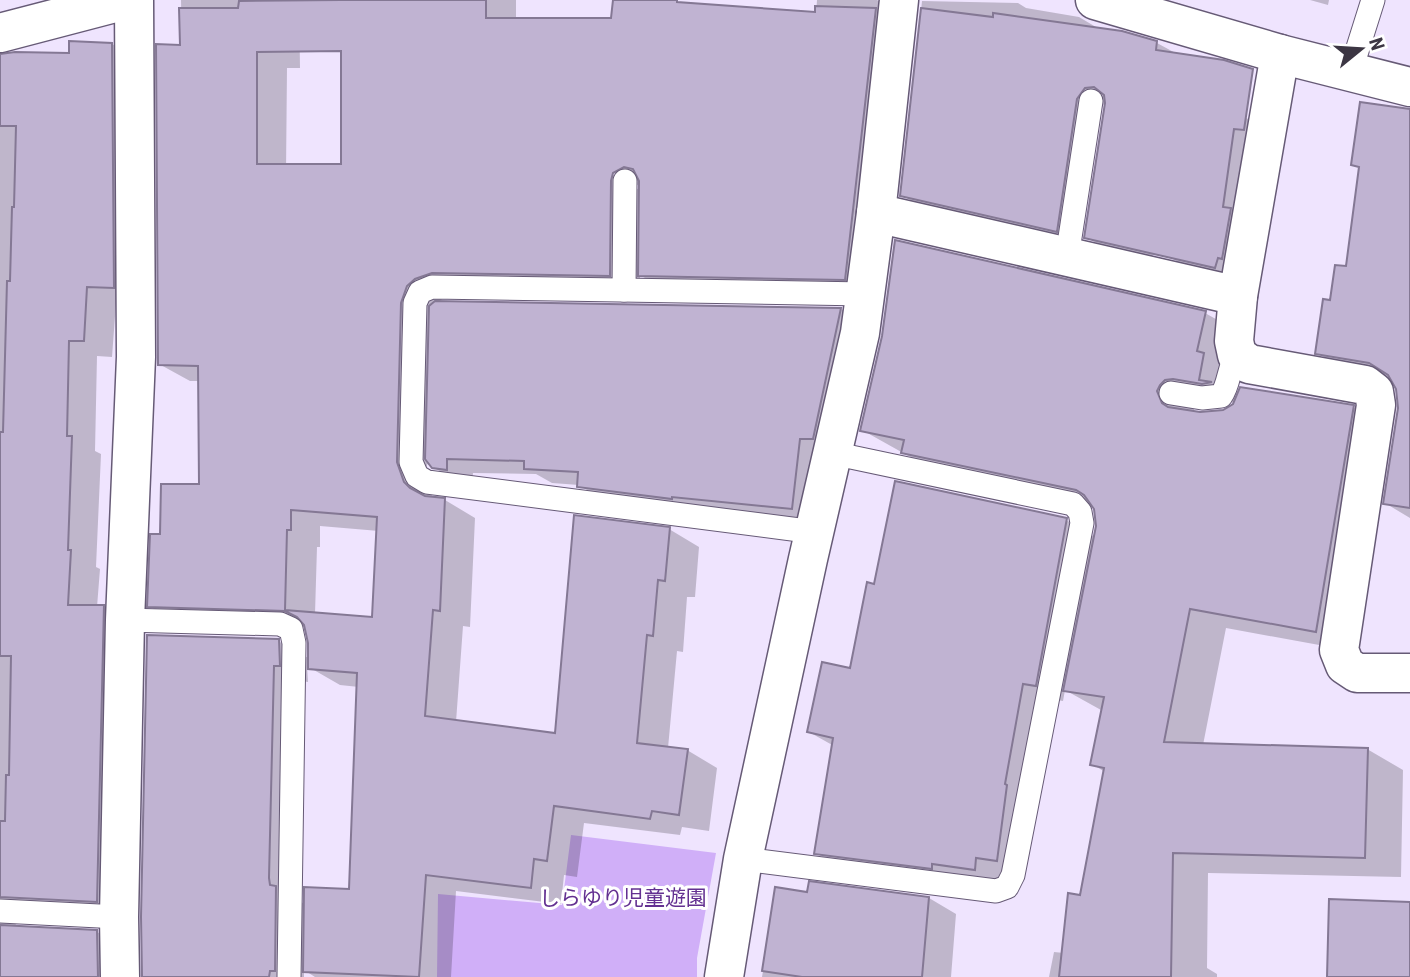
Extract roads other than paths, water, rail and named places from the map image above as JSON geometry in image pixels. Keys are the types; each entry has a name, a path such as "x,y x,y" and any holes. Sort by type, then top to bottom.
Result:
{"street":[{"path":"0,33 126,0"},
{"path":"120,977 125,620 136,356 134,0"},
{"path":"724,977 743,859 860,333 899,0"},
{"path":"1095,0 1280,54 1410,87"},
{"path":"1280,54 1238,296 1234,341 1237,355 1249,364 1364,385 1374,392 1376,405 1339,650 1345,665 1357,673 1410,673"},
{"path":"876,213 1238,296"}],"lane":[{"path":"1350,73 1373,0"},
{"path":"1067,257 1091,101"},
{"path":"624,290 625,181"},
{"path":"815,532 427,482 417,476 411,462 415,303 420,292 432,287 866,295"},
{"path":"1171,393 1202,398 1222,396 1231,364 1237,355"},
{"path":"743,859 996,891 1007,887 1013,875 1082,523 1080,512 1073,504 832,453"},
{"path":"125,620 280,624 291,629 295,643 289,977"},
{"path":"0,911 119,918"}],"park label":[{"name":"しらゆり児童遊園","path":"623,898"}]}
